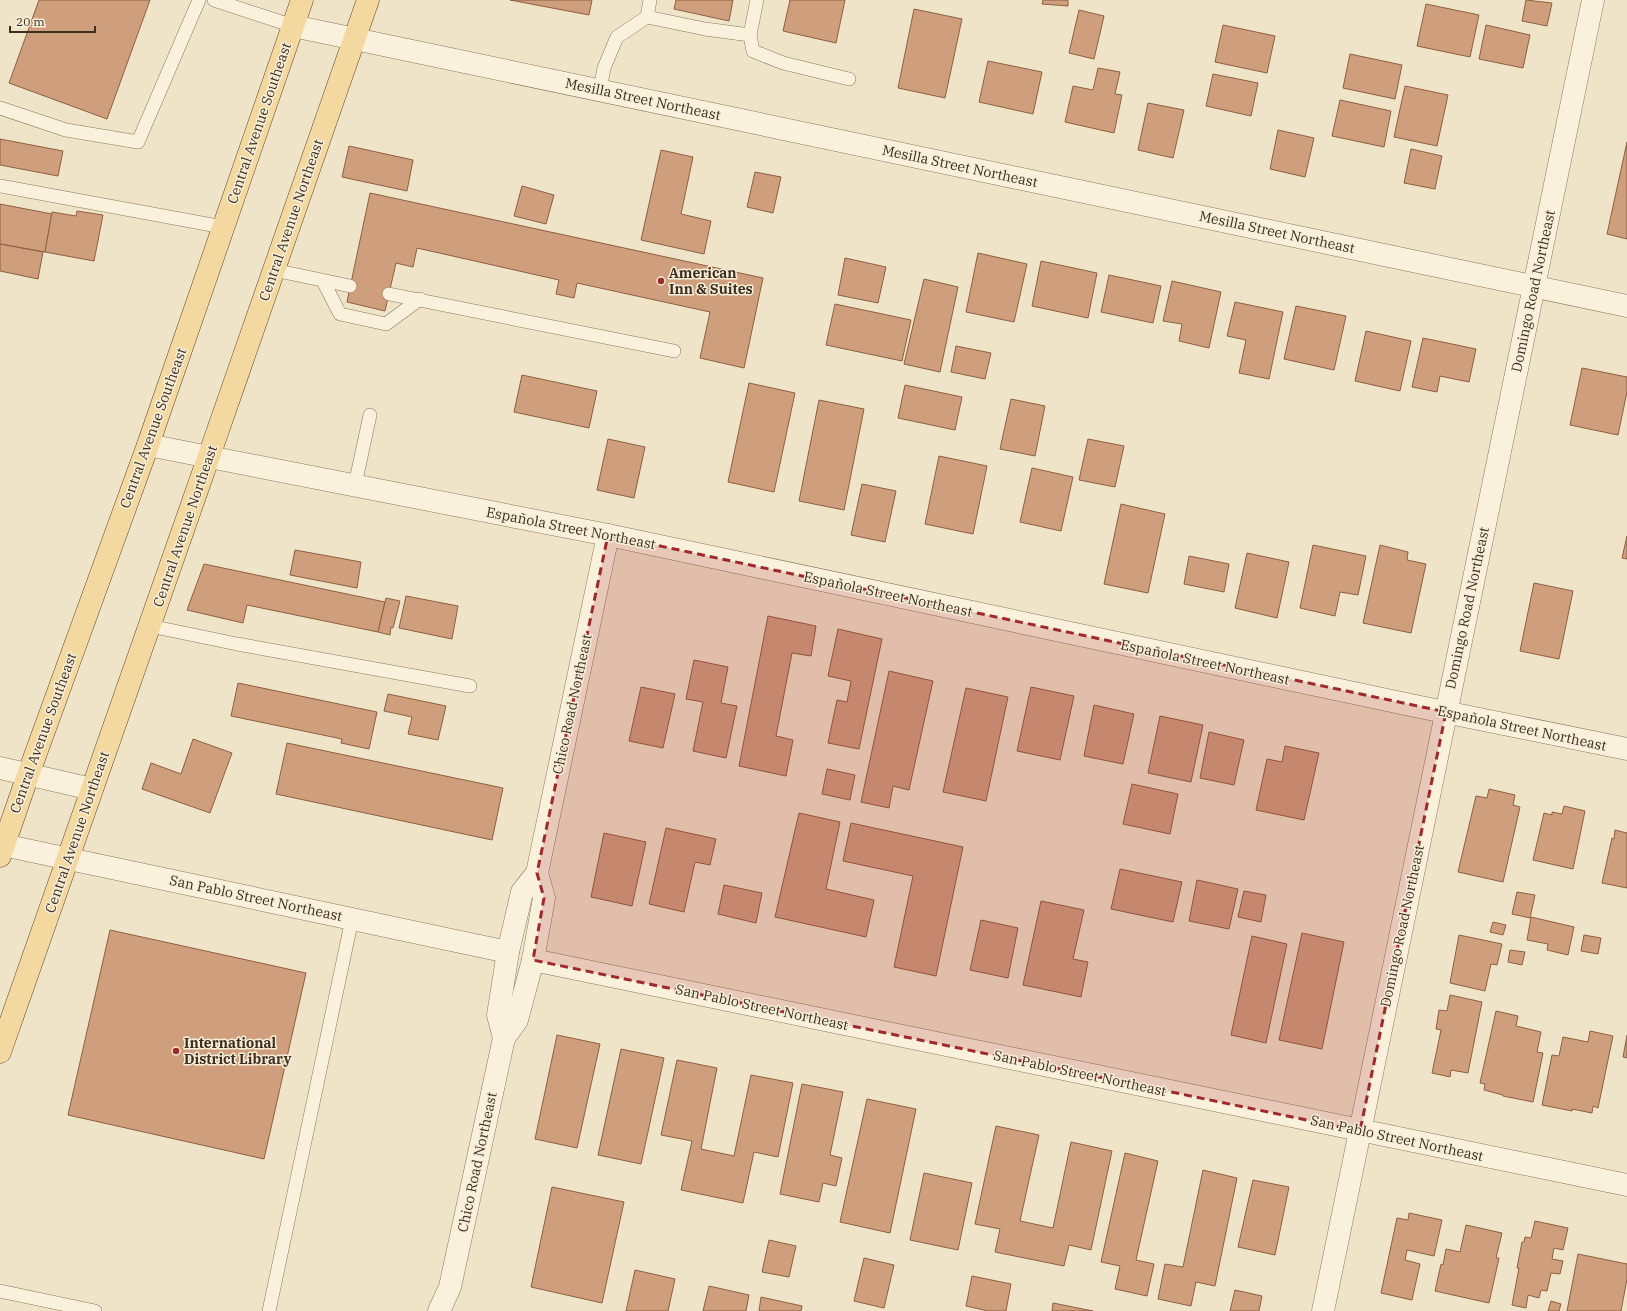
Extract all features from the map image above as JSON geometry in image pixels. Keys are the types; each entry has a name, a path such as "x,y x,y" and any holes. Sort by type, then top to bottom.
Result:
{"main road":[{"name":"Central Avenue Southeast","path":"2,850 148,445 302,0"},
{"name":"Central Avenue Northeast","path":"0,1052 368,0"}],"street":[{"name":"Domingo Road Northeast","path":"1323,1311 1593,0"},
{"name":"Mesilla Street Northeast","path":"293,26 1627,306"},
{"name":"Española Street Northeast","path":"148,445 608,535 1627,749"},
{"name":"Chico Road Northeast","path":"504,1038 498,1015 508,952 522,892 537,873 608,535"},
{"path":"0,768 92,789"},
{"name":"San Pablo Street Northeast","path":"2,850 69,858 508,952"},
{"name":"Chico Road Northeast","path":"439,1311 450,1286 504,1038 517,1020 533,960 544,898 537,873"},
{"name":"San Pablo Street Northeast","path":"533,960 1627,1185"},
{"name":"Chico Road Northeast","path":"450,1286 453,1311"}],"lane":[{"path":"0,108 66,130 138,142 199,0"},
{"path":"214,0 293,26"},
{"path":"600,90 604,68 617,37 647,17 650,0"},
{"path":"757,0 750,35 753,51 783,63 849,79"},
{"path":"647,17 705,30 750,35"},
{"path":"0,186 223,227"},
{"path":"274,270 350,286"},
{"path":"323,281 340,314 386,324 420,299"},
{"path":"389,294 674,351"},
{"path":"355,485 370,415"},
{"path":"150,626 237,644 470,686"},
{"path":"270,1311 352,919"},
{"path":"0,1291 95,1311"}],"highlighted area":[{"path":"608,535 1446,712 1360,1131 533,960 544,898 537,873"}],"building":[{"path":"39,0 150,0 107,119 9,83"},
{"path":"510,0 592,0 589,15"},
{"path":"676,0 733,0 729,21 674,9"},
{"path":"790,0 845,0 836,43 783,31"},
{"path":"1043,0 1068,0 1068,6 1042,4"},
{"path":"1526,0 1552,3 1547,26 1522,21"},
{"path":"1426,4 1479,15 1470,57 1417,46"},
{"path":"914,9 962,19 945,98 898,88"},
{"path":"1079,10 1104,16 1094,59 1069,53"},
{"path":"1223,25 1275,36 1267,73 1215,62"},
{"path":"1486,25 1530,35 1523,68 1479,59"},
{"path":"1350,54 1402,65 1395,99 1343,88"},
{"path":"988,61 1042,72 1033,114 979,102"},
{"path":"1098,68 1120,72 1115,94 1122,95 1114,133 1065,122 1073,86 1093,90"},
{"path":"1213,74 1258,83 1251,116 1206,106"},
{"path":"1405,86 1448,95 1437,146 1394,137"},
{"path":"1340,100 1391,111 1384,147 1332,136"},
{"path":"1148,103 1184,110 1173,158 1138,150"},
{"path":"1278,130 1314,138 1305,177 1270,169"},
{"path":"0,139 63,151 58,176 0,165"},
{"path":"1627,142 1627,239 1607,234"},
{"path":"349,146 413,160 407,191 342,177"},
{"path":"1411,149 1442,156 1435,189 1404,183"},
{"path":"661,150 693,157 681,214 711,221 704,254 641,240"},
{"path":"755,172 781,177 773,213 747,207"},
{"path":"522,186 554,195 546,224 514,216"},
{"name":"American Inn & Suites","path":"370,193 763,278 744,368 700,358 710,312 577,283 574,298 556,294 559,280 417,248 413,267 396,263 385,311 347,302"},
{"path":"0,204 52,214 45,252 0,244"},
{"path":"77,211 103,215 94,261 45,252 52,212 76,216"},
{"path":"0,244 43,252 38,279 0,271"},
{"path":"978,253 1027,264 1014,322 966,312"},
{"path":"845,258 886,267 878,303 838,295"},
{"path":"1041,261 1097,273 1088,318 1032,306"},
{"path":"1109,275 1161,286 1153,323 1101,312"},
{"path":"924,279 958,287 940,372 904,364"},
{"path":"1172,281 1221,292 1209,348 1179,341 1182,324 1163,321"},
{"path":"1235,302 1283,312 1269,379 1239,373 1246,340 1227,336"},
{"path":"835,304 911,320 902,361 826,345"},
{"path":"1296,306 1346,316 1334,370 1284,359"},
{"path":"1366,331 1411,341 1400,391 1355,381"},
{"path":"1423,338 1476,349 1469,382 1440,376 1437,392 1412,387"},
{"path":"956,346 991,353 985,379 951,372"},
{"path":"1582,368 1627,377 1627,392 1618,435 1570,425"},
{"path":"522,375 597,391 589,428 514,412"},
{"path":"749,383 795,393 774,492 728,482"},
{"path":"905,385 962,397 955,430 898,418"},
{"path":"1011,399 1045,406 1035,456 1000,449"},
{"path":"819,400 864,409 844,510 799,501"},
{"path":"608,439 645,447 634,498 597,490"},
{"path":"1088,439 1124,446 1115,487 1079,480"},
{"path":"939,456 987,466 973,534 925,524"},
{"path":"1032,468 1073,477 1061,531 1020,522"},
{"path":"862,484 896,491 885,542 851,535"},
{"path":"1121,504 1165,514 1148,593 1104,584"},
{"path":"1627,536 1627,559 1622,558"},
{"path":"1313,545 1366,556 1358,595 1340,592 1335,616 1300,608"},
{"path":"1380,545 1408,552 1407,560 1426,564 1411,633 1363,623"},
{"path":"295,550 361,562 357,588 290,575"},
{"path":"1247,553 1289,562 1277,618 1235,608"},
{"path":"1189,556 1229,564 1224,592 1184,584"},
{"path":"204,564 385,602 378,632 247,605 243,623 187,610"},
{"path":"1534,583 1573,591 1559,659 1520,651"},
{"path":"406,596 458,606 452,639 399,628"},
{"path":"386,598 400,601 393,628 391,627 390,635 378,632"},
{"path":"768,616 816,626 811,656 792,653 776,736 793,740 786,776 739,766"},
{"path":"838,629 882,639 859,749 828,743 837,700 847,702 851,681 828,676"},
{"path":"694,660 728,667 721,703 737,706 726,758 693,751 703,702 686,699"},
{"path":"889,671 933,681 909,790 893,786 889,808 861,802"},
{"path":"238,683 377,712 369,749 341,743 342,739 231,716"},
{"path":"641,687 675,694 663,748 629,741"},
{"path":"1031,687 1074,696 1060,760 1017,751"},
{"path":"966,688 1008,697 986,801 943,792"},
{"path":"388,694 446,706 438,740 408,734 412,717 384,711"},
{"path":"1094,705 1134,714 1123,764 1084,756"},
{"path":"1160,716 1203,725 1191,782 1148,773"},
{"path":"1209,732 1244,740 1234,785 1200,778"},
{"path":"193,739 232,753 210,813 142,789 151,763 181,774"},
{"path":"287,743 503,788 492,840 276,794"},
{"path":"1285,746 1319,753 1304,820 1256,810 1267,759 1282,762"},
{"path":"827,769 855,775 850,800 822,794"},
{"path":"1132,784 1178,794 1170,834 1123,824"},
{"path":"1489,789 1515,795 1513,805 1520,807 1503,882 1458,872 1476,796 1487,798"},
{"path":"1564,806 1585,811 1573,869 1533,860 1544,813 1552,815 1552,812 1562,814"},
{"path":"799,813 840,822 826,889 874,900 866,937 775,917"},
{"path":"851,823 963,847 936,976 894,967 913,876 843,861"},
{"path":"666,828 716,839 710,865 695,862 684,912 649,904"},
{"path":"1615,830 1627,833 1627,888 1602,883"},
{"path":"604,833 646,842 632,906 591,897"},
{"path":"1120,869 1182,882 1173,922 1111,909"},
{"path":"1197,880 1238,889 1229,929 1189,921"},
{"path":"724,885 762,893 756,923 718,914"},
{"path":"1244,891 1266,895 1261,922 1238,917"},
{"path":"1517,892 1535,895 1530,918 1512,914"},
{"path":"1041,901 1084,910 1073,959 1088,962 1081,997 1023,985"},
{"path":"1531,917 1574,927 1568,955 1547,950 1548,944 1527,940"},
{"path":"981,920 1018,928 1008,978 970,970"},
{"path":"1493,922 1506,925 1503,935 1490,932"},
{"path":"110,930 306,973 264,1159 68,1115"},
{"path":"1302,933 1344,942 1322,1049 1279,1040"},
{"path":"1459,935 1502,944 1497,965 1491,964 1485,991 1450,983"},
{"path":"1584,935 1601,938 1598,954 1581,951"},
{"path":"1252,936 1287,944 1266,1043 1231,1035"},
{"path":"1510,950 1525,952 1522,965 1508,962"},
{"path":"1450,995 1482,1002 1468,1073 1451,1070 1450,1077 1432,1073 1441,1030 1436,1029 1439,1010 1447,1011"},
{"path":"1496,1011 1518,1016 1516,1026 1541,1032 1537,1052 1543,1053 1533,1102 1503,1096 1484,1090 1485,1084 1480,1083"},
{"path":"1590,1031 1613,1036 1598,1108 1593,1106 1592,1113 1542,1105 1552,1055 1559,1056 1563,1037 1588,1042"},
{"path":"557,1035 600,1044 577,1148 535,1139"},
{"path":"1627,1035 1627,1058 1623,1057"},
{"path":"621,1049 664,1058 641,1164 598,1155"},
{"path":"677,1060 717,1068 701,1149 734,1156 751,1075 793,1083 778,1157 754,1152 743,1203 681,1190 692,1141 661,1135"},
{"path":"802,1084 843,1092 830,1155 842,1158 836,1186 823,1183 819,1202 780,1194"},
{"path":"867,1099 916,1109 890,1233 840,1222"},
{"path":"996,1126 1039,1135 1020,1221 1053,1228 1071,1142 1112,1151 1091,1250 1069,1245 1064,1266 995,1252 1000,1229 975,1224"},
{"path":"1125,1153 1158,1161 1136,1260 1154,1264 1147,1296 1115,1289 1120,1266 1101,1262"},
{"path":"1203,1170 1237,1178 1215,1286 1196,1282 1191,1306 1158,1299 1165,1264 1183,1267"},
{"path":"924,1173 972,1183 958,1250 910,1240"},
{"path":"1253,1180 1289,1187 1275,1255 1238,1247"},
{"path":"552,1187 624,1202 602,1303 531,1287"},
{"path":"1409,1213 1442,1220 1434,1256 1407,1250 1405,1260 1420,1264 1412,1300 1381,1293 1397,1218 1408,1220"},
{"path":"1535,1221 1568,1228 1563,1250 1554,1248 1552,1259 1563,1261 1560,1274 1551,1273 1547,1291 1541,1290 1539,1298 1528,1295 1526,1308 1512,1305 1522,1242 1524,1242 1525,1237 1531,1238"},
{"path":"1466,1225 1502,1233 1496,1258 1499,1258 1489,1303 1435,1291 1446,1249 1460,1252"},
{"path":"769,1240 796,1246 789,1277 762,1272"},
{"path":"1578,1254 1627,1264 1627,1279 1621,1311 1567,1311"},
{"path":"864,1258 894,1265 884,1308 854,1301"},
{"path":"635,1270 675,1279 668,1311 626,1311"},
{"path":"972,1276 1011,1284 1006,1311 988,1311 966,1306"},
{"path":"709,1286 749,1295 746,1311 703,1311"},
{"path":"1235,1290 1262,1296 1259,1311 1230,1311"},
{"path":"761,1297 802,1306 801,1311 759,1311"},
{"path":"1551,1301 1561,1304 1559,1311 1548,1311"},
{"path":"1053,1303 1093,1311 1052,1311"}],"place":[{"name":"American Inn & Suites","path":"661,281"},
{"name":"International District Library","path":"176,1051"}]}
